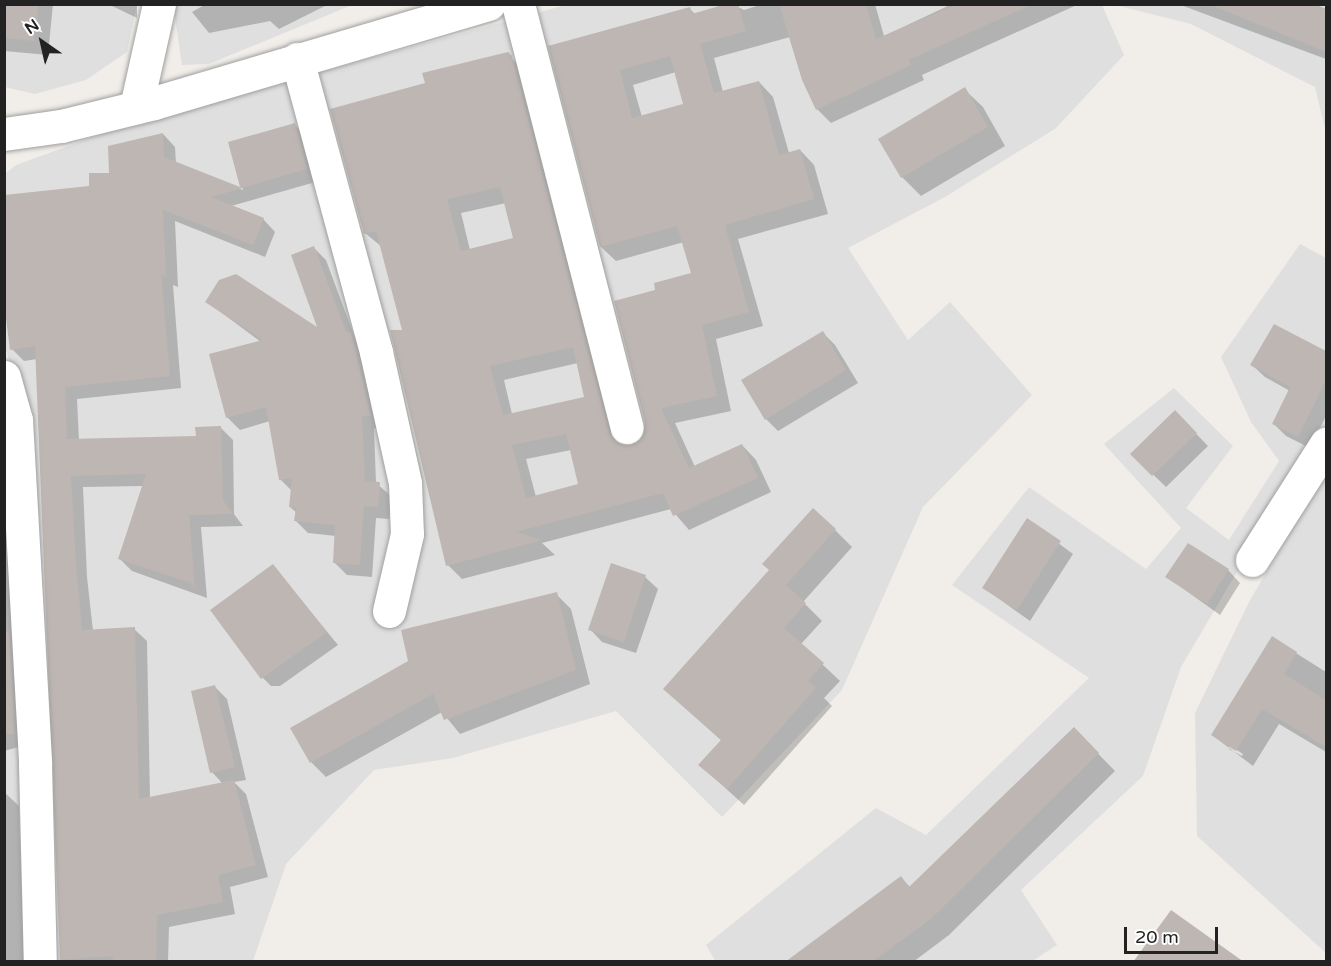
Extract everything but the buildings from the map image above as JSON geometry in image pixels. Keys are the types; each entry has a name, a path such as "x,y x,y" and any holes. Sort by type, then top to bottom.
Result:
{"street":[{"path":"136,107 159,4"},
{"path":"4,134 61,126 136,107 489,4"},
{"path":"518,4 627,427"},
{"path":"297,59 376,352 405,483 407,534 389,611"},
{"path":"4,377 16,420 35,764 40,962"},
{"path":"1252,560 1326,444"}],"shaded area":[{"path":"5,5 137,5 127,52 86,80 35,94 5,87"},
{"path":"173,5 352,5 209,64 182,65"},
{"path":"566,5 1102,5 1124,55 1055,129 945,197 848,248 908,340 950,302 1032,395 923,507 842,690 722,817 616,711 453,758 374,770 286,864 253,961 51,961 25,415 5,347 5,174 16,165 129,124"},
{"path":"1115,5 1326,5 1326,133 1315,87 1191,24"},
{"path":"1300,244 1326,258 1326,421 1181,667 1143,776 1021,890 1057,945 1031,962 716,962 706,945 876,808 926,835 1089,678 952,585 1029,487 1146,569 1181,528 1104,444 1174,388 1233,446 1186,508 1229,540 1279,461 1251,422 1221,357"},
{"path":"4,412 28,962 4,961"},
{"path":"1326,472 1326,953 1197,836 1195,713 1250,600"}]}
